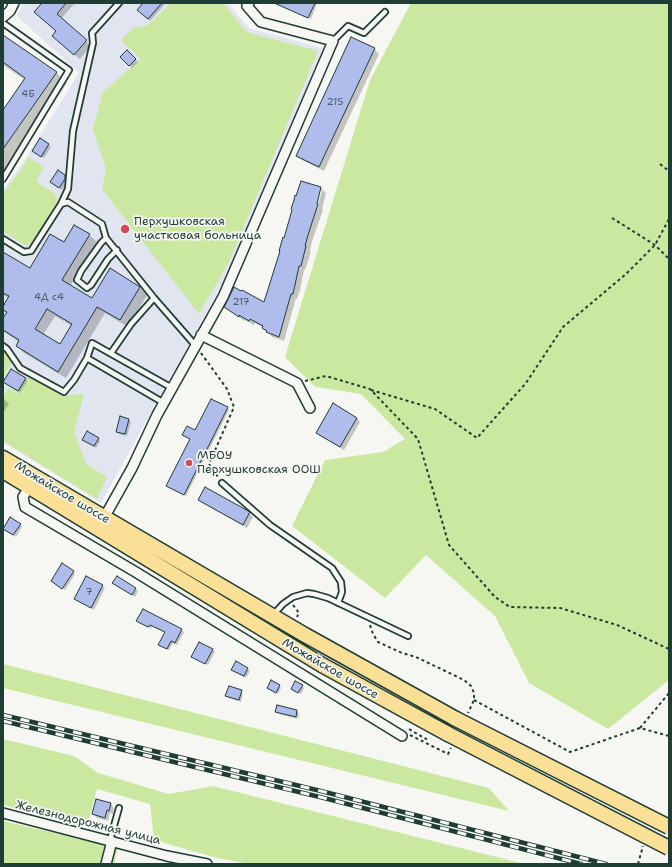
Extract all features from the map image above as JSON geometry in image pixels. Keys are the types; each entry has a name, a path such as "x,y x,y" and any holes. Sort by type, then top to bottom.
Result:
{"main road":[{"name":"Можайское шоссе","path":"3,458 351,662 462,716 669,827"},
{"name":"Можайское шоссе","path":"3,471 449,741 669,848"}],"street":[{"path":"3,17 10,11 14,3"},
{"path":"104,518 132,468 172,388 223,297 333,41 261,22 247,4"},
{"path":"201,335 297,383 310,408"},
{"path":"29,487 23,497 25,507 134,571 405,735"},
{"name":"Железнодорожная улица","path":"3,814 111,841 166,860 207,864"},
{"path":"106,864 111,841"}],"lane":[{"path":"3,239 24,252 31,251 61,204 68,189 73,131 93,43 92,33 119,3"},
{"path":"333,41 348,26 364,33 385,12"},
{"path":"3,23 69,70 3,180"},
{"path":"61,204 68,202 102,224 106,238 154,298 196,345"},
{"path":"106,238 84,266 76,280 87,288 91,285 108,259 117,250"},
{"path":"111,353 131,324 154,298"},
{"path":"3,346 7,349 20,368 64,392 74,380 87,358 92,343 172,388"},
{"path":"87,358 164,403"},
{"path":"222,483 270,525 332,568 341,582 342,592 338,603"},
{"path":"272,616 288,600 307,593 320,595 408,636"},
{"path":"111,841 119,808"}],"path":[{"path":"660,164 669,170"},
{"path":"612,218 655,245 669,259"},
{"path":"297,383 326,376 370,389 435,409 477,438 526,383 563,328 626,274 655,245 669,219"},
{"path":"196,345 227,389 234,407 209,464 222,483"},
{"path":"370,389 418,439 449,545 495,597 510,607 560,608 617,625 669,649"},
{"path":"295,600 292,606 299,613 296,618"},
{"path":"369,621 373,634 378,642 402,653 416,657 464,680 471,686 474,693 474,700 462,716"},
{"path":"474,700 570,752 640,728 669,693"},
{"path":"640,728 669,736"},
{"path":"405,735 448,754 449,741"}],"shaded area":[{"name":"Перхушковская участковая больница","path":"24,3 228,3 249,28 323,48 231,268 101,503 3,442 3,190 23,163 79,73 17,16"}],"green space":[{"path":"171,3 223,3 247,32 318,51 228,264 199,314 102,189 106,169 93,129 103,92 141,59 121,40 133,28 148,25"},
{"path":"411,3 669,3 669,680 608,729 529,683 495,616 426,555 385,598 292,526 325,460 383,452 405,439 361,394 315,387 285,357 370,80"},
{"path":"28,157 44,167 36,181 53,192 56,196 57,202 34,241 26,246 3,231 3,194 23,167"},
{"path":"3,349 12,362 3,378"},
{"path":"29,375 64,396 84,394 74,431 86,464 107,477 97,499 3,441 3,397 9,388 18,393"},
{"path":"3,664 489,788 509,811 3,688"},
{"path":"3,739 74,756 98,773 169,794 213,786 525,864 250,864 217,858 154,840 150,804 97,789 87,826 3,805"},
{"path":"3,821 118,848 114,864 3,864"}],"building":[{"path":"42,3 66,3 57,14 87,40 74,55 52,36 56,31 34,12"},
{"path":"143,3 162,3 148,19 137,10"},
{"path":"274,3 315,3 308,18"},
{"path":"3,35 57,72 3,149 3,110 25,78 3,62"},
{"path":"351,37 375,48 319,167 296,156"},
{"path":"127,50 136,59 129,66 120,57"},
{"path":"40,138 49,144 41,157 32,151"},
{"path":"58,170 65,175 65,179 59,188 50,182"},
{"path":"301,181 321,187 318,204 308,235 301,266 299,266 293,294 291,294 279,337 266,332 267,331 262,328 263,326 250,319 249,321 239,315 239,317 224,307 234,287 264,302 283,237 284,238 295,195 296,196"},
{"path":"74,225 90,234 62,280 92,298 110,268 140,287 120,320 97,307 58,372 16,346 19,340 3,330 3,318 7,312 3,310 3,306 9,296 3,293 3,252 30,268 50,234 64,242","holes":["47,309 72,324 60,344 35,329"]},
{"path":"11,369 26,378 18,391 3,382"},
{"name":"МБОУ Перхушковская ООШ","path":"211,399 228,407 184,495 166,486 190,439 182,435 187,426 195,430"},
{"path":"333,403 357,418 340,447 316,433"},
{"path":"120,416 129,419 125,434 116,432"},
{"path":"87,431 99,438 94,446 82,440"},
{"path":"205,487 250,512 243,525 198,500"},
{"path":"10,517 21,524 13,535 3,529"},
{"path":"62,563 74,571 62,589 51,581"},
{"path":"86,576 103,585 91,608 74,599"},
{"path":"117,576 136,588 132,595 112,583"},
{"path":"143,609 182,629 175,643 171,641 167,649 158,645 165,632 150,625 148,627 136,621"},
{"path":"199,642 213,649 205,664 191,657"},
{"path":"236,661 248,668 244,676 231,670"},
{"path":"271,680 280,685 276,693 267,688"},
{"path":"295,681 303,685 298,693 291,689"},
{"path":"229,686 242,690 239,700 225,696"},
{"path":"277,705 297,710 296,717 275,712"},
{"path":"96,799 111,803 105,818 92,814"}],"railway":[{"path":"3,715 325,792 606,864"},
{"path":"3,721 324,798 581,864"}],"place":[{"name":"Перхушковская участковая больница","path":"125,229"},
{"name":"МБОУ Перхушковская ООШ","path":"189,463"}]}
